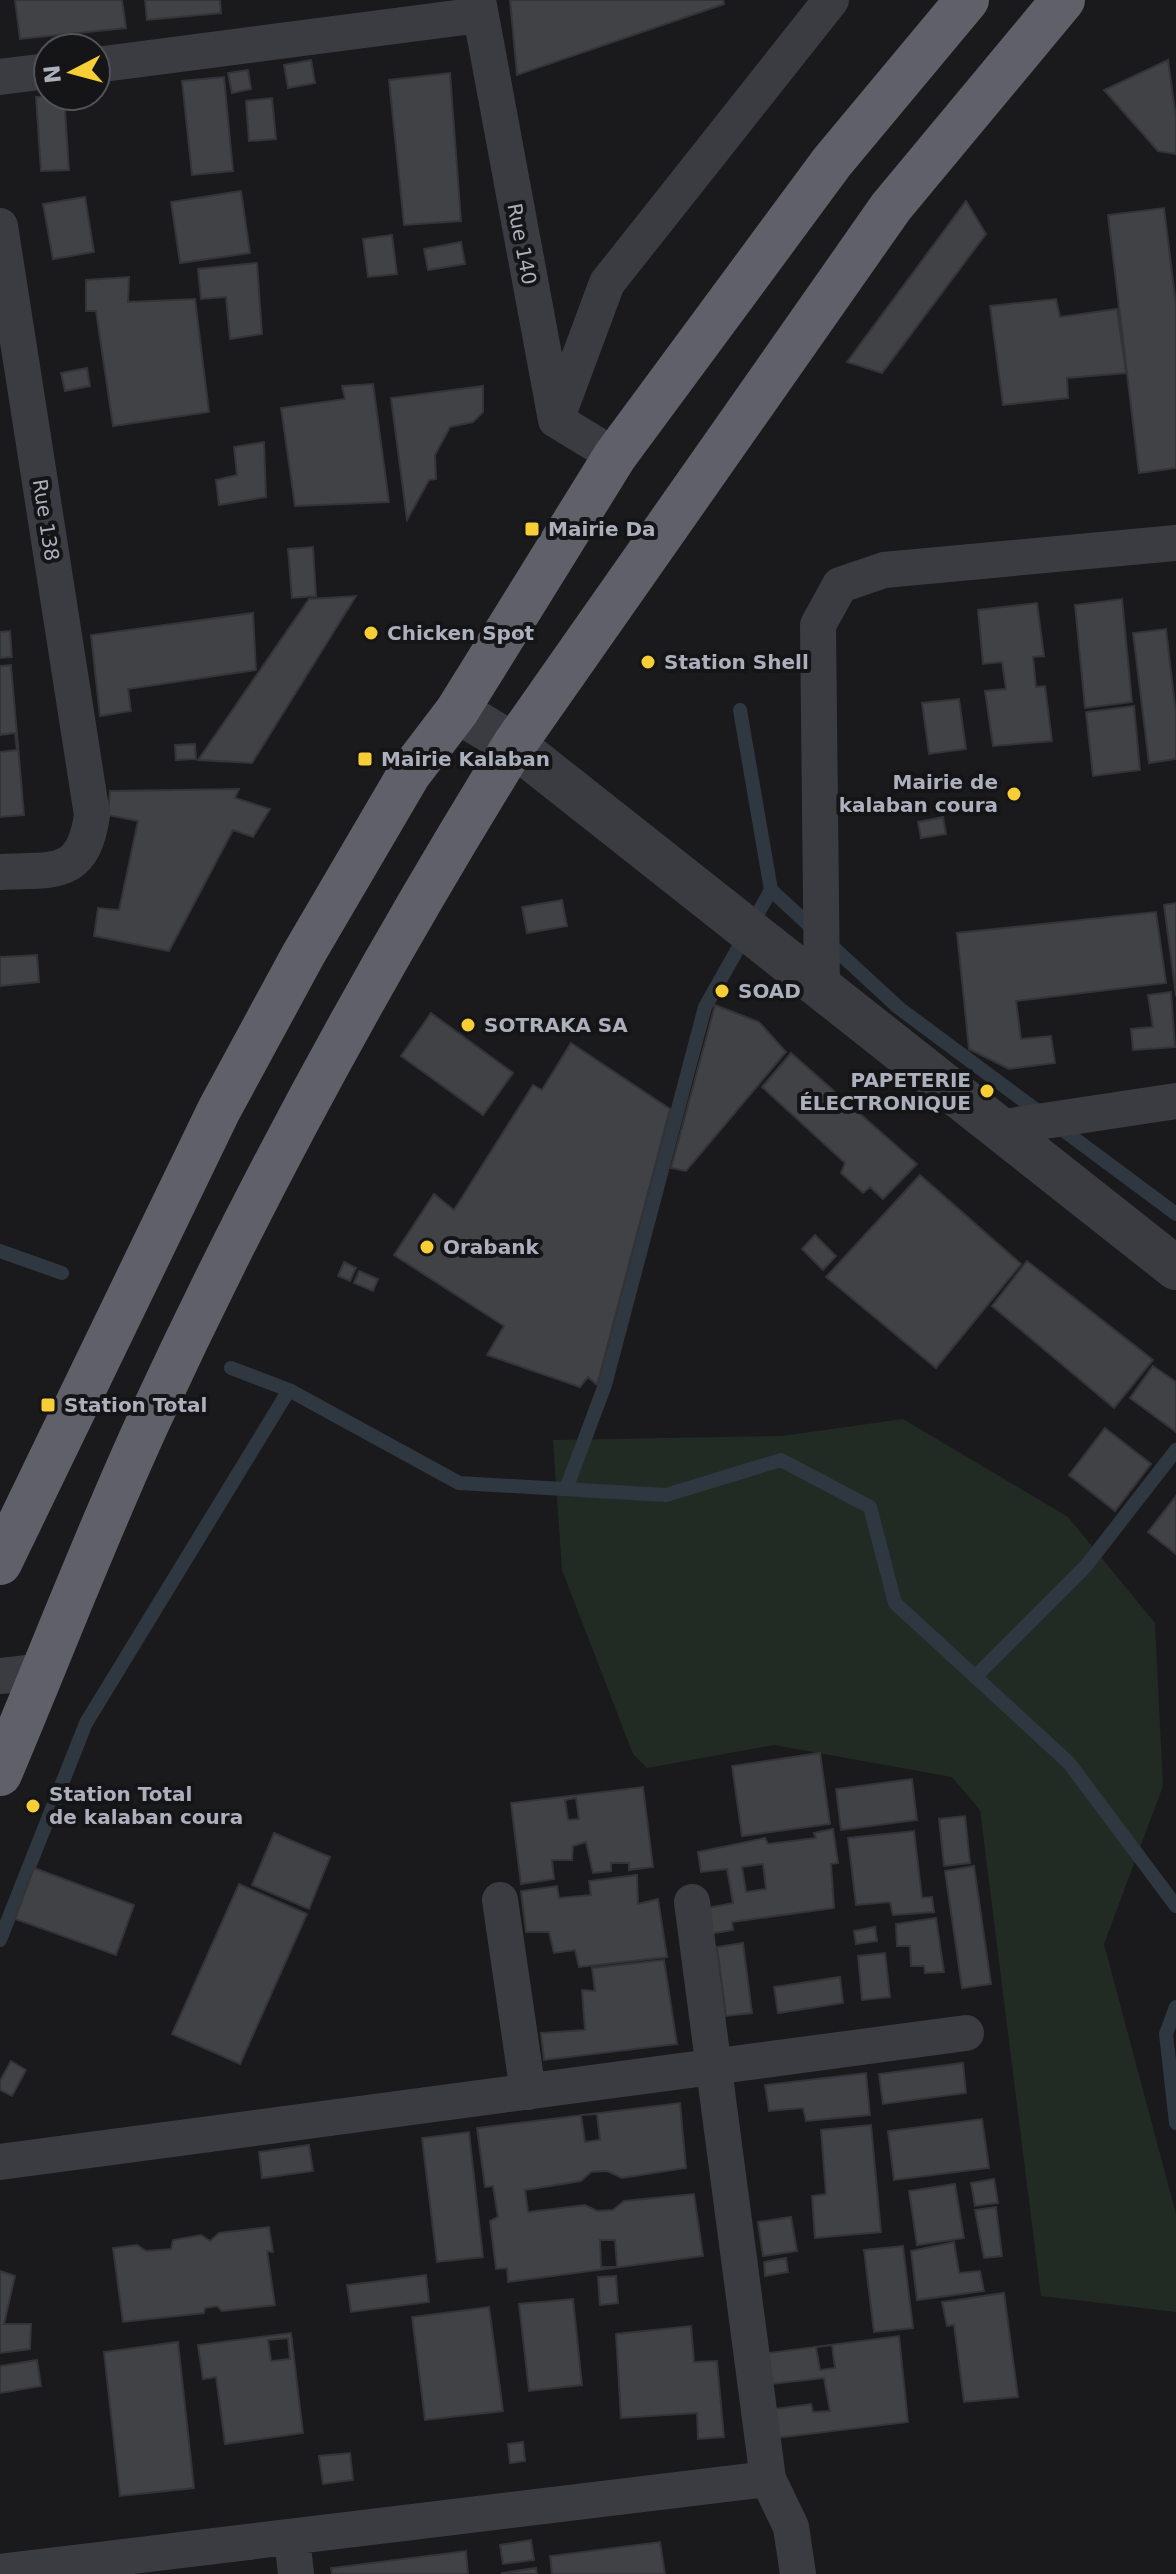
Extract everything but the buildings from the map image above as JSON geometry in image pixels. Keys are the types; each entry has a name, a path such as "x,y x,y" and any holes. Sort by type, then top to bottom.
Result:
{"highway":[{"path":"0,1563 227,1096 303,955 409,774 457,711 615,456 832,162 967,0"},
{"path":"0,1774 149,1419 285,1144 367,992 514,745 891,207 1063,0"}],"street":[{"path":"615,456 556,420 607,283 831,0"},
{"path":"112,63 479,7"},
{"name":"Rue 140","path":"479,7 556,420"},
{"path":"0,77 32,73"},
{"name":"Rue 138","path":"0,226 92,815 89,837 79,855 63,868 0,872"},
{"path":"822,991 818,625 840,585 884,570 1176,543"},
{"path":"457,711 514,745 1176,1268"},
{"path":"998,1128 1176,1101"},
{"path":"0,1676 43,1671"},
{"path":"500,1900 528,2092"},
{"path":"692,1902 711,2067 768,2479 791,2527 798,2574"},
{"path":"0,2162 966,2033"},
{"path":"0,2572 768,2479"},
{"path":"292,2538 296,2574"}],"shaded area":[{"path":"903,1419 1068,1517 1155,1623 1163,1786 1104,1944 1176,2214 1176,2312 1041,2296 980,1810 952,1777 774,1745 647,1768 633,1754 562,1570 553,1440 782,1436"}],"waterway":[{"path":"740,710 771,890 899,1008 1176,1214"},
{"path":"566,1489 605,1385 705,1007 771,890"},
{"path":"0,1251 62,1273"},
{"path":"231,1368 289,1390 459,1483 666,1495 781,1460 870,1507 895,1603 1069,1763 1176,1906"},
{"path":"0,1940 86,1723 289,1390"},
{"path":"975,1677 1086,1566 1176,1450"},
{"path":"1176,2007 1166,2034 1176,2123"}],"place":[{"name":"Mairie Da","path":"532,529"},
{"name":"Chicken Spot","path":"371,633"},
{"name":"Station Shell","path":"648,662"},
{"name":"Mairie Kalaban","path":"365,759"},
{"name":"Mairie de kalaban coura","path":"1014,794"},
{"name":"SOAD","path":"722,991"},
{"name":"SOTRAKA SA","path":"468,1025"},
{"name":"PAPETERIE ÉLECTRONIQUE","path":"987,1091"},
{"name":"Orabank","path":"427,1247"},
{"name":"Station Total","path":"48,1405"},
{"name":"Station Total de kalaban coura","path":"33,1806"}]}
